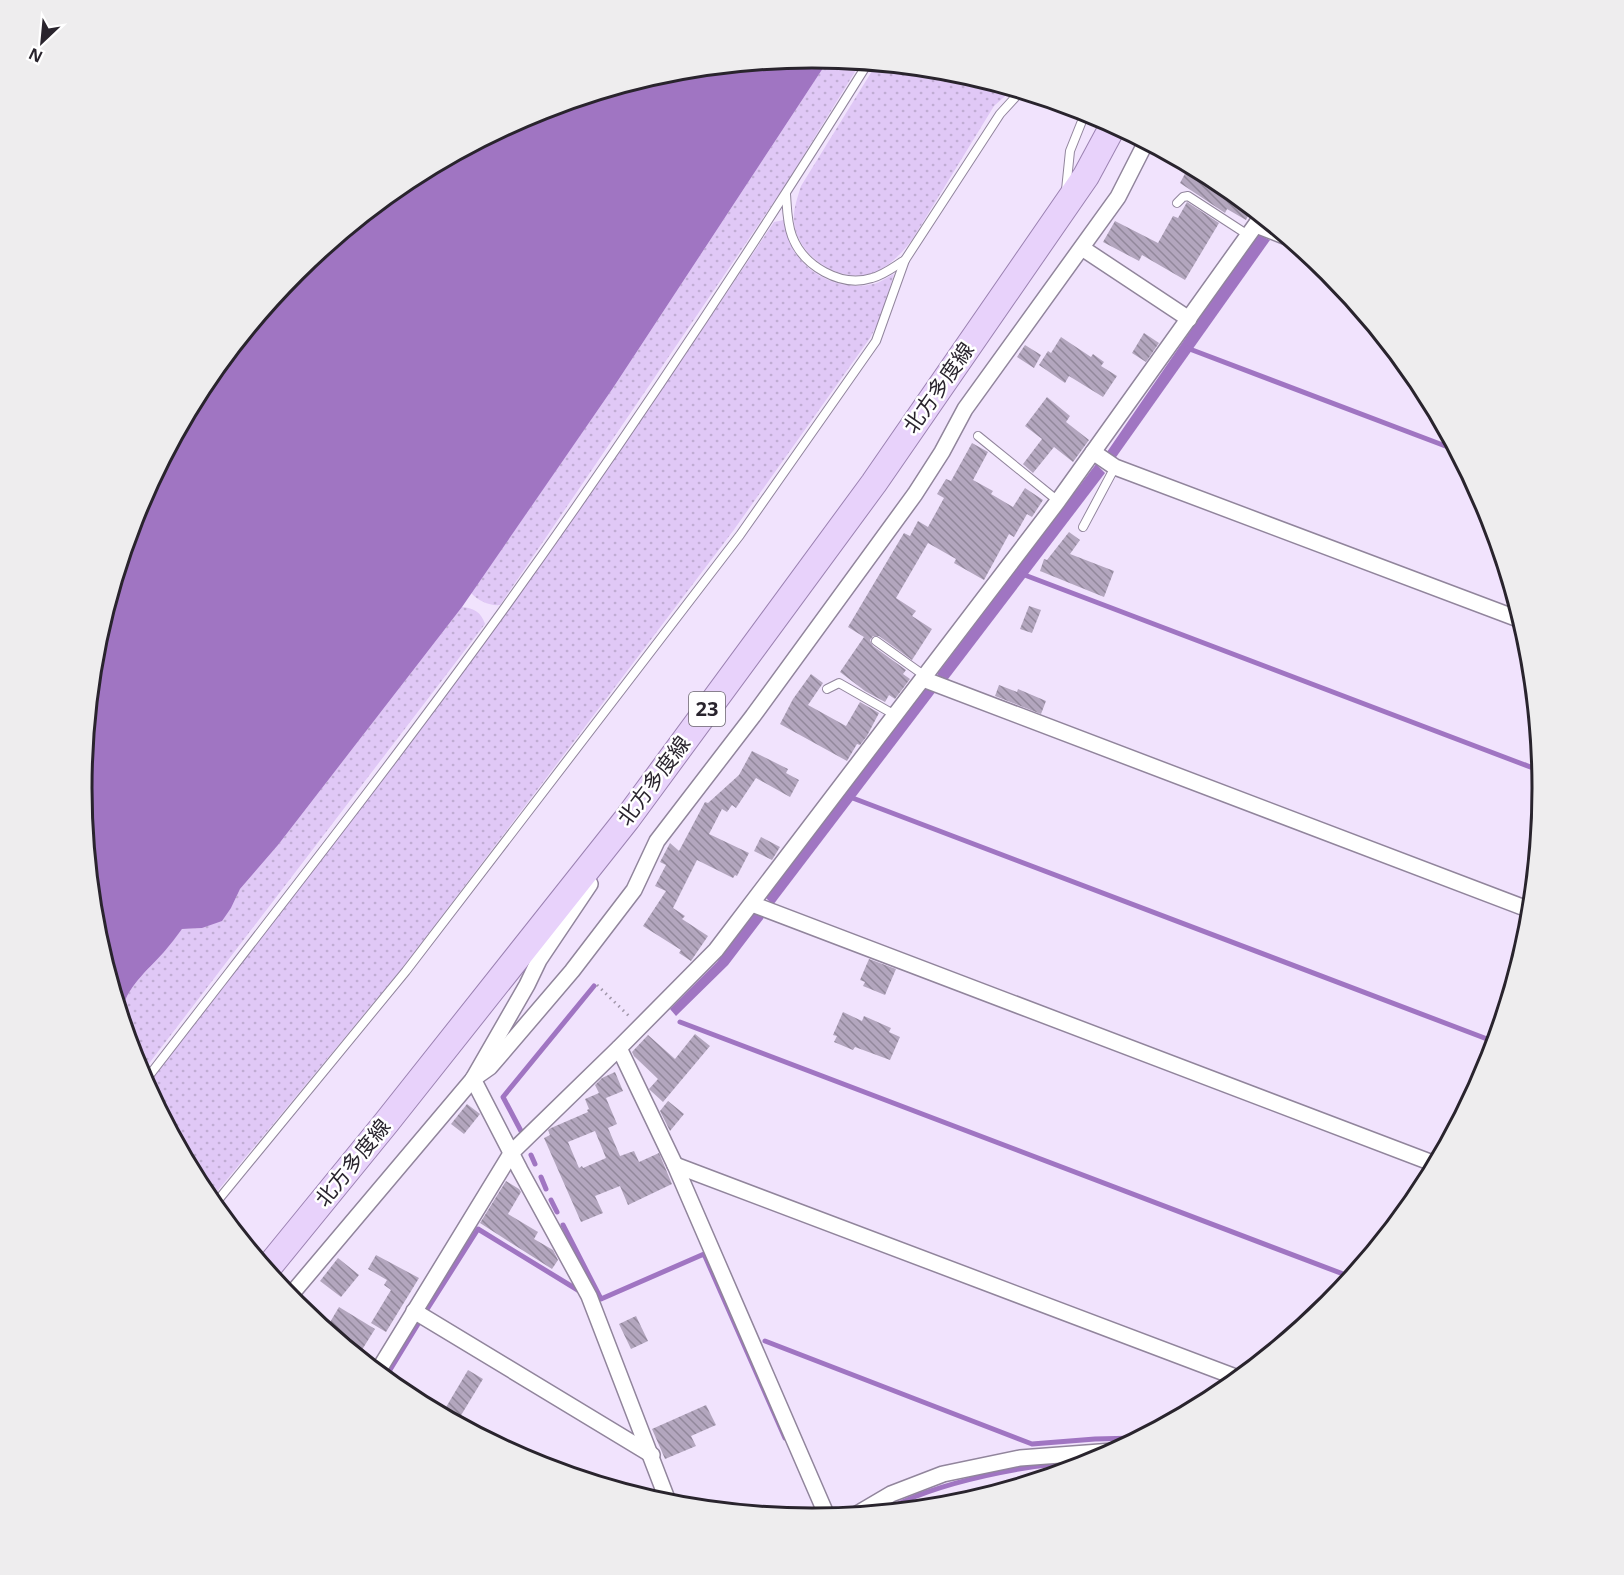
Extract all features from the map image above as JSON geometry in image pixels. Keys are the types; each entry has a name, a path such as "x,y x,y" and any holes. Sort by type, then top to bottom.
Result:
{"main road":[{"name":"北方多度線","path":"272,1263 627,819 874,483 1086,176 1110,132"}],"street":[{"path":"473,1079 490,1067 572,970 634,890 657,841 753,716 908,503 942,452 965,409 1118,197 1143,149"},
{"path":"382,1365 512,1152 716,950 1058,501 1256,226"},
{"path":"1082,248 1189,319"},
{"path":"1093,452 1115,467 1511,616"},
{"path":"924,677 1522,907"},
{"path":"296,1289 473,1079 539,960 601,867 627,819"},
{"path":"752,904 1428,1161"},
{"path":"619,1048 675,1165 823,1508"},
{"path":"473,1079 589,1296 665,1492"},
{"path":"675,1165 1228,1374"},
{"path":"414,1311 652,1455"},
{"path":"873,1504 891,1494 943,1474 1020,1458 1088,1453"}],"lane":[{"path":"151,1073 506,606 786,194 864,70"},
{"path":"220,1198 406,971 740,536 876,341 905,260 999,114 1015,97"},
{"path":"1065,205 1070,151 1082,120"},
{"path":"786,194 792,236 802,254 824,273 843,278 872,279 905,260"},
{"path":"1178,203 1188,196 1256,226"},
{"path":"978,436 1058,501"},
{"path":"1083,527 1115,467"},
{"path":"876,641 924,677"},
{"path":"827,689 839,683 895,715"}],"path":[{"path":"597,985 640,1026"}],"shaded area":[{"path":"823,68 857,69 784,187 500,605 488,604 477,598 471,593 613,388"},
{"path":"823,68 613,388 462,607 278,845 240,889 222,921 202,928 182,929 125,1001 106,928 98,881 94,835 92,788 94,740 98,694 106,647 130,556 166,469 213,387 241,349 303,278 337,246 412,189 494,142 536,122 581,106 672,81 765,69"},
{"path":"872,70 952,81 1007,95 994,106 912,240 892,262 880,270 865,275 841,273 830,269 810,254 797,234 794,222 801,186"},
{"path":"784,220 789,240 796,254 804,264 824,278 836,283 861,286 876,283 894,274 880,319 870,338 733,531 404,966 216,1192 188,1147 153,1078 329,850 463,671 609,466 774,222"},
{"path":"1257,234 1270,240 1114,460 1107,452"},
{"path":"1096,464 1105,473 945,683 937,674"},
{"path":"462,607 476,611 485,624 148,1065 130,1019 125,1001 127,996 182,929 202,928 231,908 240,889 278,845"},
{"path":"926,687 936,691 773,905 766,898"},
{"path":"756,911 766,915 728,965 676,1016 670,1009 717,962"}],"building":[{"path":"1186,172 1249,215 1246,220 1227,209 1225,213 1180,183"},
{"path":"1187,202 1219,223 1185,280 1142,255 1139,261 1103,242 1115,221 1158,243 1173,216 1178,218"},
{"path":"1144,333 1159,343 1146,362 1132,353"},
{"path":"1061,337 1091,357 1093,354 1104,362 1101,366 1117,376 1103,397 1069,376 1065,383 1039,365 1048,351 1051,353"},
{"path":"1025,345 1041,355 1034,368 1017,357"},
{"path":"1047,397 1070,416 1066,422 1089,440 1073,462 1054,447 1033,473 1023,464 1042,439 1025,426"},
{"path":"972,443 988,452 973,480 993,491 991,494 1013,507 1025,488 1043,500 1032,517 1027,514 1014,537 1009,534 984,580 954,563 956,559 928,543 896,598 916,611 912,616 932,629 912,660 879,636 873,636 870,640 873,646 906,670 903,674 910,679 895,699 889,695 885,702 865,691 840,672 864,637 848,627 904,533 910,536 918,521 928,527 944,498 937,494 946,479 951,481"},
{"path":"1069,532 1080,540 1070,554 1114,571 1104,597 1040,571 1044,559 1047,560"},
{"path":"1029,606 1041,610 1032,633 1020,629"},
{"path":"811,674 823,683 808,705 846,726 860,702 879,713 867,736 860,745 857,744 847,761 780,724 793,699"},
{"path":"999,685 1017,692 1018,689 1046,701 1041,714 995,696"},
{"path":"752,751 788,769 786,773 799,780 790,797 756,778 736,808 732,805 727,812 722,809 709,834 749,853 737,876 733,878 697,860 673,908 685,916 682,919 708,936 691,961 679,953 681,950 643,926 666,891 655,886 666,865 660,862 670,843 679,851 705,802 708,803 739,775"},
{"path":"761,837 780,847 772,860 754,851"},
{"path":"869,959 896,969 885,995 863,986 865,982 860,980"},
{"path":"843,1012 862,1021 864,1016 891,1028 889,1032 900,1037 890,1060 855,1047 853,1050 834,1042 837,1036 833,1035"},
{"path":"695,1034 710,1046 663,1102 649,1089 658,1079 632,1052 648,1035 675,1059"},
{"path":"615,1072 623,1091 606,1098 617,1124 608,1128 620,1156 634,1151 639,1162 659,1153 672,1184 628,1205 620,1186 595,1196 603,1213 581,1222 544,1138 550,1135 548,1130 551,1128 588,1112 585,1099 599,1093 595,1085 602,1078","holes":["595,1131 606,1158 579,1168 568,1142"]},
{"path":"668,1101 684,1114 670,1131 660,1111"},
{"path":"467,1104 480,1114 464,1134 451,1124"},
{"path":"506,1181 521,1192 508,1214 538,1232 534,1239 553,1250 558,1260 552,1269 480,1223"},
{"path":"376,1255 419,1278 386,1332 371,1323 391,1290 384,1285 387,1280 368,1269"},
{"path":"338,1258 359,1275 341,1297 320,1281"},
{"path":"339,1307 375,1329 362,1349 330,1322"},
{"path":"636,1316 648,1341 631,1349 619,1324"},
{"path":"468,1370 483,1379 461,1416 446,1407"},
{"path":"706,1405 716,1425 691,1436 696,1446 665,1459 652,1429"}],"waterway":[{"path":"1187,348 1446,446"},
{"path":"1022,574 1531,767"},
{"path":"850,797 1486,1039"},
{"path":"521,1131 503,1097 594,986"},
{"path":"680,1022 1342,1274"},
{"path":"531,1155 535,1164"},
{"path":"541,1177 546,1189"},
{"path":"551,1200 557,1212"},
{"path":"563,1225 601,1299 704,1254 785,1438"},
{"path":"426,1311 478,1229 581,1292"},
{"path":"390,1370 418,1324"},
{"path":"765,1341 1032,1444 1119,1438"},
{"path":"906,1501 957,1483 1015,1470 1055,1465"}]}
